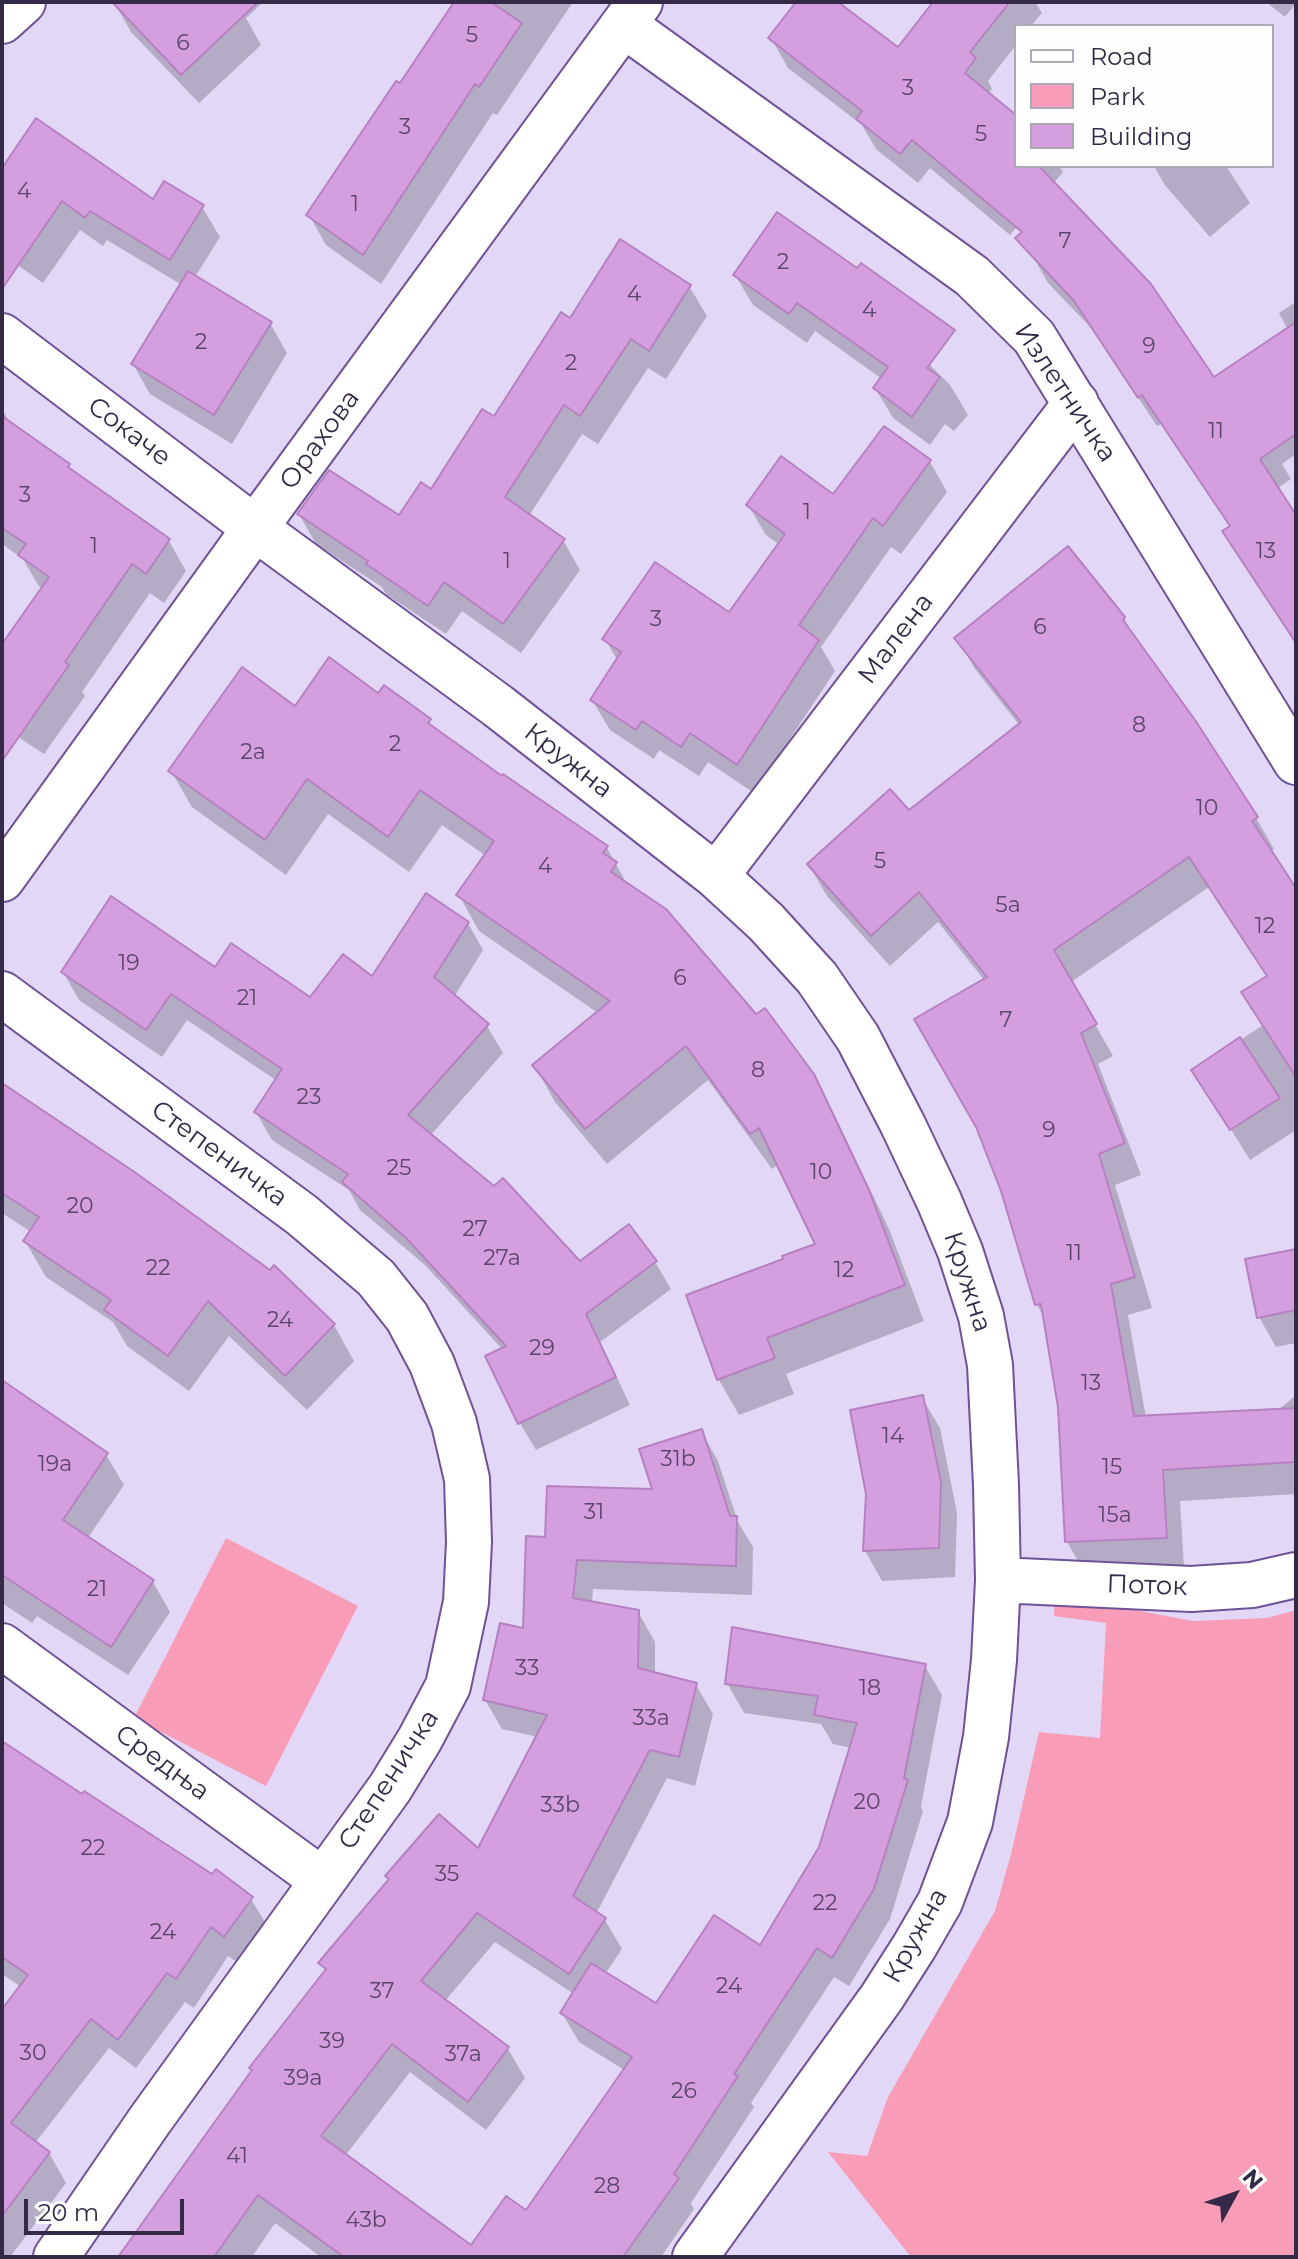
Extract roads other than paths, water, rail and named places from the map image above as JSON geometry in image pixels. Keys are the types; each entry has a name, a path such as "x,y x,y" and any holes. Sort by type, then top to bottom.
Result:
{"street":[{"path":"2,21 23,2"},
{"name":"Излетничка","path":"632,13 972,276 1034,337 1296,762"},
{"name":"Орахова","path":"2,879 632,13"},
{"name":"Сокаче","path":"2,336 255,528"},
{"name":"Малена","path":"716,876 1076,403"},
{"name":"Кружна","path":"255,528 498,706 716,876 766,922 817,978 858,1038 915,1150 960,1251 981,1316 990,1365 998,1580 994,1660 984,1752 970,1822 940,1902 882,1997 695,2257"},
{"name":"Степеничка","path":"2,994 302,1215 376,1278 407,1317 432,1364 448,1408 467,1479 469,1542 466,1602 448,1686 390,1788 150,2120 56,2257"},
{"name":"Поток","path":"998,1580 1191,1589 1252,1585 1296,1575"},
{"name":"Средња","path":"2,1646 322,1880"}]}
